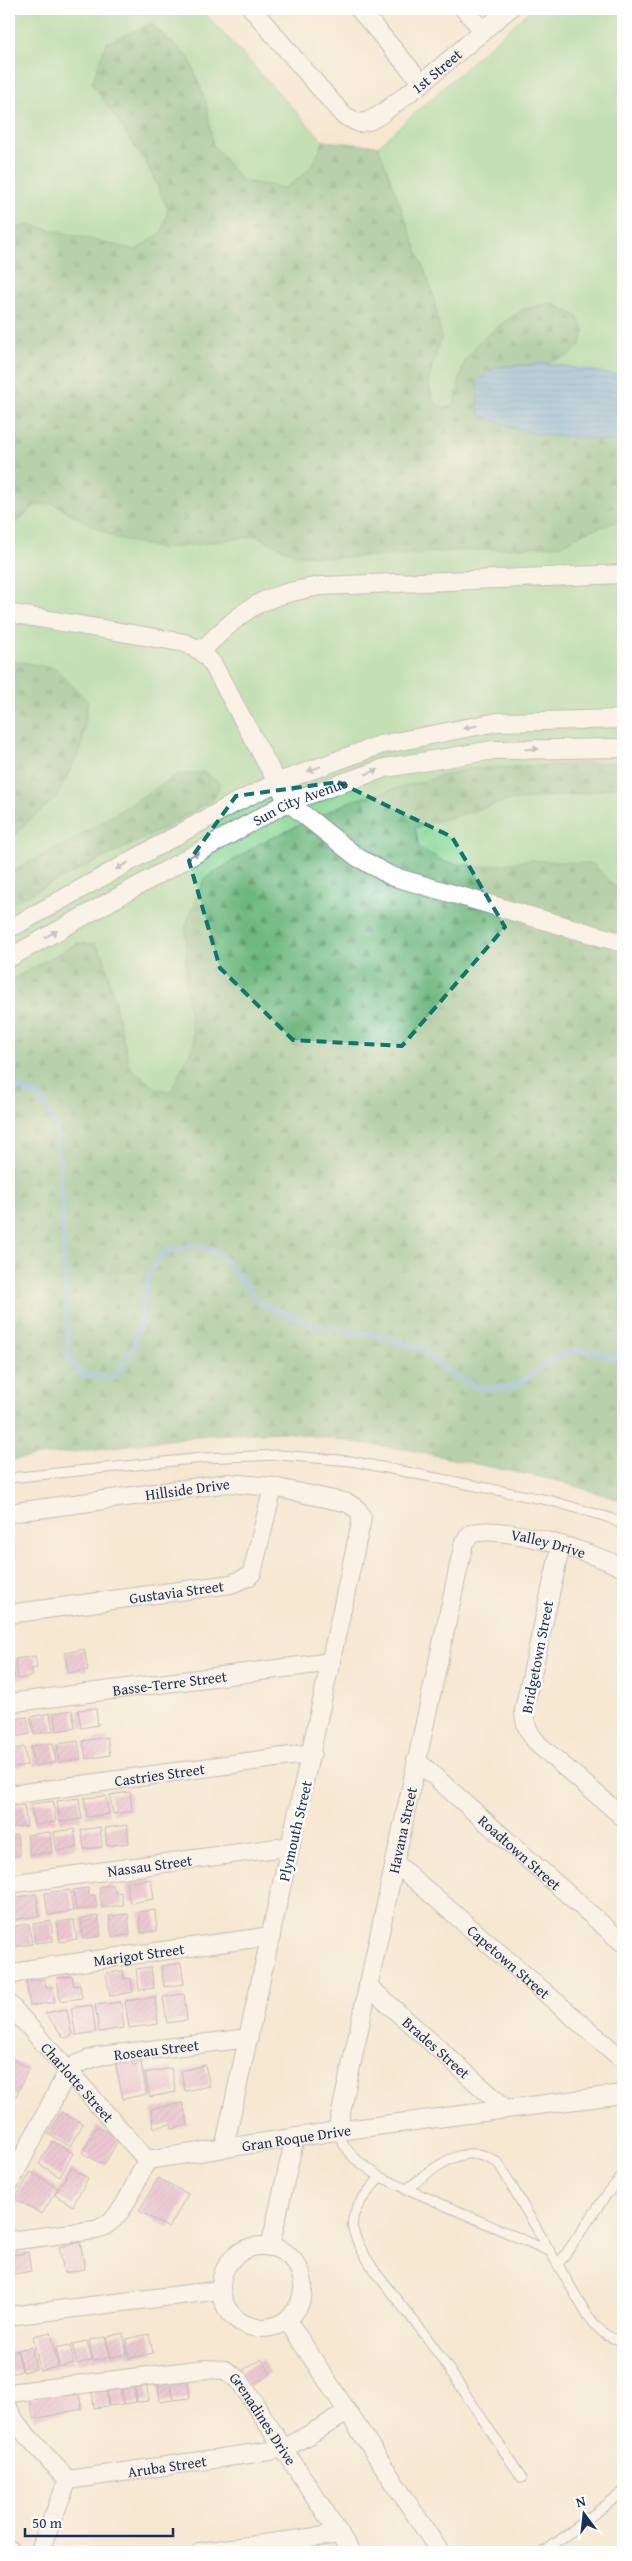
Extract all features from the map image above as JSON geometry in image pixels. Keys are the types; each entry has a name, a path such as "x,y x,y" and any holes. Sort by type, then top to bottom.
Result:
{"street":[{"name":"1st Street","path":"252,9 343,114 359,123 380,116 509,9"},
{"path":"359,9 422,83"},
{"path":"464,9 484,31"},
{"path":"201,651 237,616 255,604 273,596 295,590 321,586 623,574"},
{"path":"9,613 185,643 201,651 222,679 276,783 288,802 357,857 391,876 623,943"},
{"name":"Sun City Avenue","path":"9,929 233,804 276,783 380,745 496,722 623,719"},
{"name":"Sun City Avenue","path":"9,958 288,802 385,768 494,750 623,748"},
{"name":"Hillside Drive","path":"9,1513 205,1484 236,1483 272,1487 348,1503 361,1514"},
{"name":"Gustavia Street","path":"9,1614 240,1581 252,1573 272,1487"},
{"name":"Plymouth Street","path":"224,2148 362,1529 361,1514"},
{"name":"Valley Drive","path":"471,1534 491,1531 561,1545 586,1551 623,1568"},
{"name":"Havana Street","path":"337,2131 461,1549 471,1534"},
{"name":"Bridgetown Street","path":"561,1545 524,1709 524,1720 532,1738 539,1746 623,1817"},
{"name":"Basse-Terre Street","path":"9,1703 332,1662"},
{"name":"Castries Street","path":"9,1795 312,1753"},
{"name":"Roadtown Street","path":"416,1760 623,1943"},
{"name":"Nassau Street","path":"9,1884 291,1846"},
{"name":"Capetown Street","path":"394,1862 623,2060"},
{"name":"Marigot Street","path":"9,1976 31,1969 271,1936"},
{"name":"Brades Street","path":"368,1986 506,2109"},
{"name":"Charlotte Street","path":"9,2004 146,2160"},
{"name":"Roseau Street","path":"68,2071 77,2064 99,2056 248,2038"},
{"path":"9,2184 68,2071"},
{"name":"Gran Roque Drive","path":"146,2160 337,2131 623,2094"},
{"path":"270,2247 295,2137"},
{"path":"9,2241 95,2230 107,2226 116,2216 146,2160"},
{"path":"253,2247 270,2247 287,2254 299,2268 302,2277 303,2296 294,2313 287,2320 272,2327 263,2328 246,2325 226,2307 221,2290 223,2274 238,2254 253,2247"},
{"path":"9,2316 221,2290"},
{"path":"287,2320 440,2552"},
{"name":"Grenadines Drive","path":"9,2393 205,2369 225,2370 239,2380 351,2552"},
{"path":"9,2410 18,2426 68,2480 39,2552"},
{"name":"Aruba Street","path":"68,2480 284,2449 348,2412"},
{"path":"201,2552 340,2534"},
{"path":"9,2549 12,2552"}],"lane":[{"path":"9,1478 203,1458 297,1456 351,1461 552,1501 610,1518 623,1525"},
{"path":"337,2131 344,2145 354,2158 380,2177 551,2253"},
{"path":"406,2190 421,2178 458,2156 477,2152 489,2155 499,2164 586,2313 604,2335 616,2340 623,2339"},
{"path":"558,2265 607,2194 623,2175"},
{"path":"380,2177 353,2215 353,2229 361,2248 380,2277 429,2341 522,2478"},
{"path":"544,2552 623,2492"}],"highlighted area":[{"path":"338,782 452,837 505,927 402,1046 293,1040 220,968 189,861 236,796"}],"green space":[{"path":"9,9 201,9 323,141 378,146 531,9 623,9 623,1322 9,1043"},
{"path":"151,24 189,58 206,102 213,145 242,181 285,188 309,169 323,141 378,146 433,293 441,337 428,382 434,402 444,408 454,405 464,362 478,343 524,309 552,303 577,316 584,331 580,345 570,355 546,363 495,367 508,427 546,435 606,439 623,443 623,520 585,532 563,545 337,558 295,554 256,536 161,549 114,537 52,503 36,505 16,522 9,535 9,230 30,225 136,250 162,232 168,209 147,164 92,83 106,43"},
{"path":"9,660 55,668 88,702 81,749 57,796 9,839"},
{"path":"622,762 623,785 585,793 506,801 415,828 419,848 445,862 481,867 531,860 593,864 623,896 623,1501 558,1481 409,1450 285,1432 209,1435 9,1460 9,981 78,943 95,944 104,957 130,1068 157,1089 171,1091 194,1043 186,988 186,925 204,879 261,843 351,801 468,769"},
{"path":"204,772 221,784 213,800 163,829 9,904 9,873 73,840 177,775"}],"water":[{"path":"546,363 623,376 623,443 537,434 479,415 477,382 495,367"}],"building":[{"path":"84,1649 88,1670 68,1673 65,1653"},
{"path":"35,1656 37,1668 31,1669 33,1676 18,1679 15,1659"},
{"path":"12,1659 15,1679 9,1680 9,1660"},
{"path":"96,1708 98,1725 81,1728 78,1710"},
{"path":"72,1710 75,1728 57,1731 54,1713"},
{"path":"50,1713 53,1731 34,1734 31,1717"},
{"path":"27,1717 30,1734 9,1738 9,1720"},
{"path":"107,1737 110,1755 86,1759 83,1741"},
{"path":"78,1741 81,1759 59,1762 57,1744"},
{"path":"53,1743 56,1762 34,1766 31,1746"},
{"path":"24,1747 27,1765 9,1768 9,1750"},
{"path":"130,1792 132,1811 113,1814 110,1795"},
{"path":"106,1796 109,1814 87,1817 84,1798"},
{"path":"79,1798 82,1819 60,1822 57,1801"},
{"path":"53,1801 56,1822 34,1825 31,1804"},
{"path":"24,1805 27,1826 9,1828 9,1807"},
{"path":"127,1825 129,1843 107,1846 105,1828"},
{"path":"100,1827 102,1847 84,1849 81,1830"},
{"path":"74,1829 77,1848 57,1851 54,1832"},
{"path":"50,1832 52,1852 30,1855 27,1835"},
{"path":"17,1835 20,1855 9,1857 9,1836"},
{"path":"151,1879 154,1899 130,1903 126,1883"},
{"path":"113,1885 115,1893 121,1892 123,1905 102,1908 99,1887"},
{"path":"88,1888 89,1896 95,1895 97,1908 76,1910 73,1890"},
{"path":"70,1890 73,1911 48,1915 45,1893"},
{"path":"36,1894 40,1916 14,1920 11,1898"},
{"path":"155,1910 157,1931 141,1933 139,1912"},
{"path":"128,1914 130,1935 112,1937 109,1916"},
{"path":"98,1916 101,1936 83,1939 81,1918"},
{"path":"74,1920 77,1939 60,1942 57,1922"},
{"path":"51,1921 53,1941 35,1943 33,1924"},
{"path":"29,1924 32,1944 11,1947 9,1927"},
{"path":"181,1963 184,1984 164,1987 161,1966"},
{"path":"151,1967 154,1988 139,1990 136,1969"},
{"path":"123,1971 124,1979 131,1978 133,1992 110,1996 106,1973"},
{"path":"72,1976 74,1986 80,1985 82,1998 60,2001 57,1978"},
{"path":"45,1979 46,1988 53,1987 55,2002 30,2006 26,1981"},
{"path":"184,1994 187,2020 167,2023 163,1997"},
{"path":"155,1997 158,2024 129,2028 125,2001"},
{"path":"121,2002 124,2028 99,2032 95,2005"},
{"path":"92,2005 96,2032 76,2035 71,2008"},
{"path":"67,2009 72,2036 64,2038 45,2013"},
{"path":"9,2058 29,2068 16,2096 9,2093"},
{"path":"131,2058 133,2065 141,2063 147,2094 123,2099 115,2061"},
{"path":"205,2065 210,2086 185,2091 181,2071"},
{"path":"171,2068 176,2092 150,2097 145,2073"},
{"path":"183,2103 188,2125 172,2129 171,2124 154,2128 151,2109"},
{"path":"61,2112 83,2124 70,2146 48,2134"},
{"path":"97,2126 119,2139 104,2165 82,2153"},
{"path":"52,2141 73,2153 60,2177 39,2164"},
{"path":"71,2168 88,2178 73,2206 55,2195"},
{"path":"31,2172 58,2188 42,2214 15,2199"},
{"path":"158,2178 188,2194 169,2228 139,2211"},
{"path":"80,2242 85,2269 64,2273 59,2247"},
{"path":"28,2252 31,2271 9,2275 9,2256"},
{"path":"51,2332 58,2367 40,2371 33,2336"},
{"path":"123,2333 127,2354 111,2357 106,2337"},
{"path":"149,2334 153,2353 129,2358 126,2339"},
{"path":"105,2337 110,2357 93,2361 89,2340"},
{"path":"87,2341 92,2360 77,2364 72,2344"},
{"path":"70,2345 74,2363 60,2367 56,2348"},
{"path":"32,2347 36,2369 23,2372 18,2350"},
{"path":"17,2350 22,2371 9,2374 9,2352"},
{"path":"262,2359 271,2374 249,2387 240,2372"},
{"path":"187,2378 190,2398 174,2400 171,2380"},
{"path":"170,2380 173,2400 160,2402 158,2382"},
{"path":"146,2382 149,2401 137,2402 135,2383"},
{"path":"134,2383 136,2402 124,2404 121,2385"},
{"path":"120,2385 123,2404 109,2406 107,2387"},
{"path":"106,2387 108,2406 94,2408 92,2389"},
{"path":"77,2388 82,2409 34,2419 29,2399"}],"waterway":[{"path":"9,1083 40,1097 56,1127 61,1179 68,1355 81,1375 114,1377 134,1349 149,1273 165,1251 198,1245 220,1254 260,1303 314,1326 378,1335 420,1349 450,1373 481,1389 514,1387 557,1356 580,1350 612,1357 623,1365"}]}
